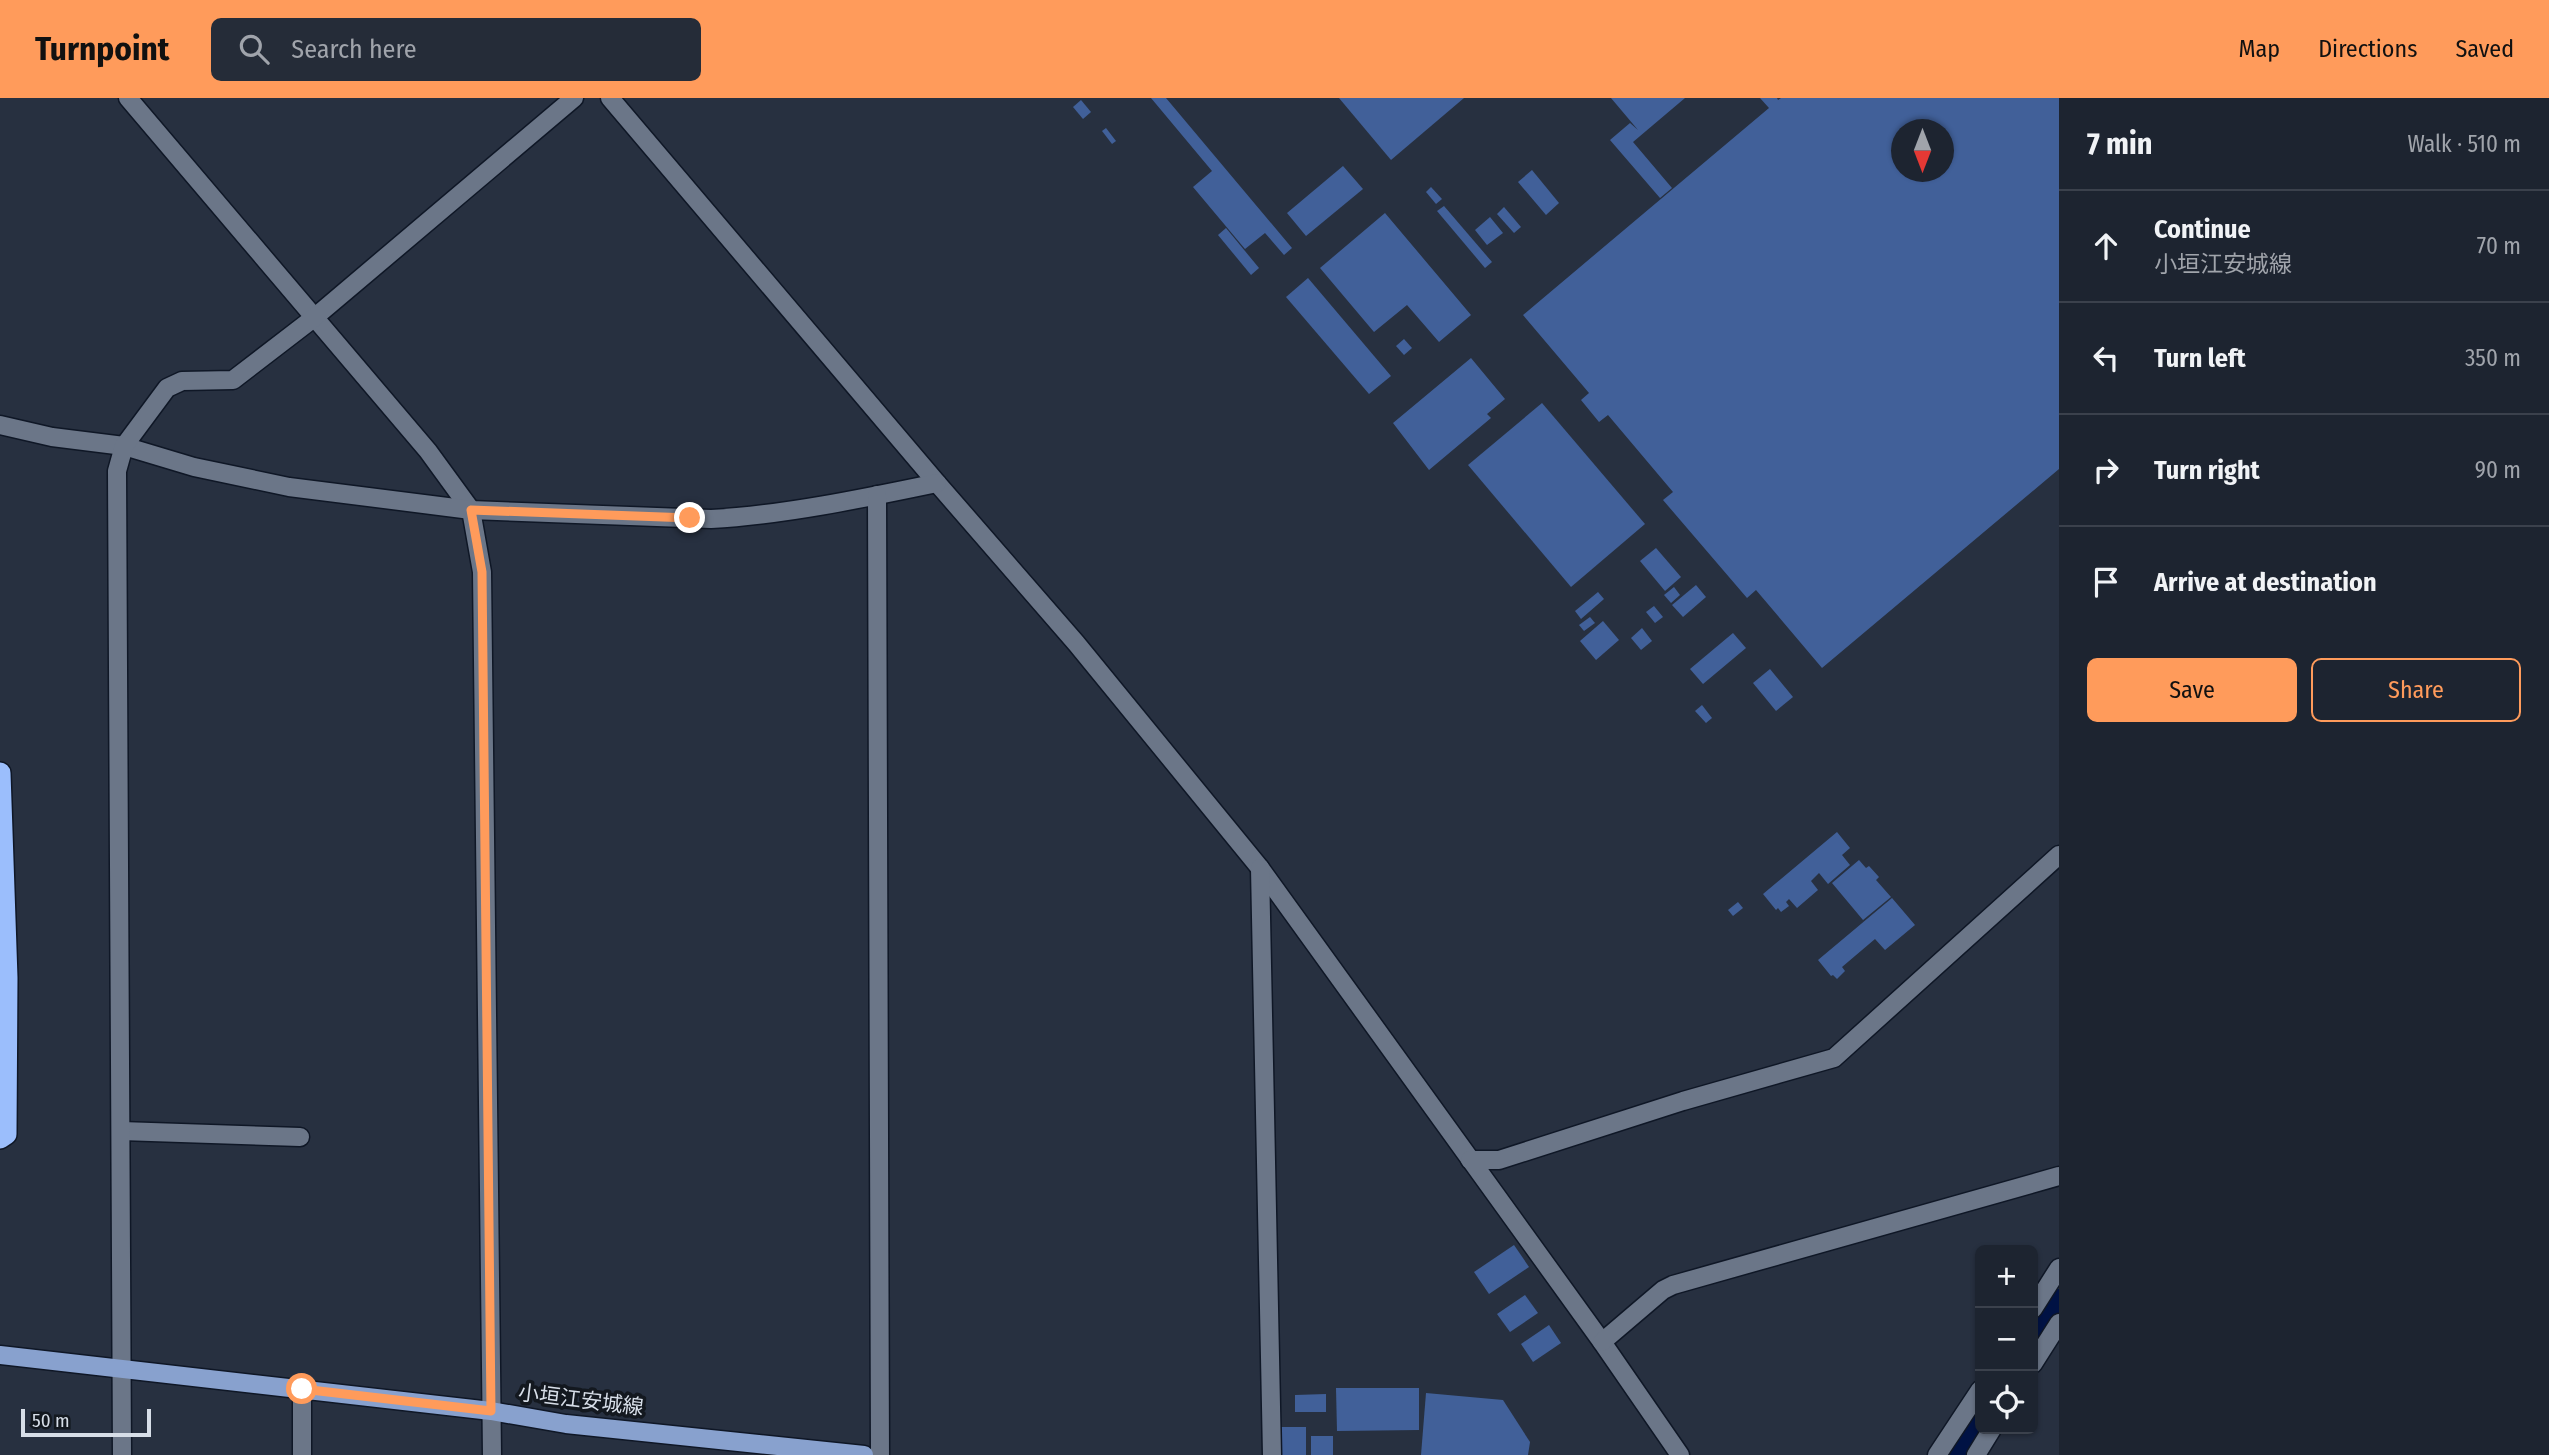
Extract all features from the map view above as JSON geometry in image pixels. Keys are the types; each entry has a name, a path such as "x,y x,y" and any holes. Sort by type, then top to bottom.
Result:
{"highway":[{"path":"0,773 7,978 6,1134 0,1138"}],"main road":[{"name":"小垣江安城線","path":"0,1355 491,1411 566,1424 864,1455"}],"street":[{"path":"128,98 428,451 471,510 482,572 492,1455"},
{"path":"122,1455 117,471 124,446 167,388 182,381 233,380 315,317 574,98"},
{"path":"610,98 1076,643 1260,869 1602,1342 1680,1455"},
{"path":"0,425 52,437 124,446 194,467 289,487 471,510 735,518 937,483"},
{"path":"877,495 880,1455"},
{"path":"1470,1160 1499,1160 1683,1101 1834,1058 2059,855"},
{"path":"1260,869 1272,1455"},
{"path":"121,1131 300,1137"},
{"path":"1602,1342 1663,1290 1673,1285 2059,1176"},
{"path":"2034,1308 2059,1268"},
{"path":"2038,1356 2059,1323"},
{"path":"302,1389 302,1455"},
{"path":"1937,1455 1975,1398"},
{"path":"1976,1455 1989,1434"}],"building":[{"path":"1151,98 1166,98 1292,248 1284,255 1265,233 1245,249 1193,187 1212,171"},
{"path":"1339,98 1464,98 1391,160"},
{"path":"1611,98 1685,98 1633,142 1672,188 1660,198 1610,140 1630,123 1638,130"},
{"path":"1760,98 2059,98 2059,469 1822,668 1756,590 1747,598 1663,500 1673,492 1608,415 1599,422 1581,400 1589,393 1523,315 1769,108"},
{"path":"1081,100 1091,112 1083,119 1073,107"},
{"path":"1106,128 1116,141 1112,144 1102,131"},
{"path":"1343,166 1363,189 1306,236 1287,213"},
{"path":"1532,170 1559,203 1546,215 1518,182"},
{"path":"1431,187 1442,199 1436,204 1426,192"},
{"path":"1444,206 1492,262 1485,268 1437,211"},
{"path":"1504,207 1521,227 1514,233 1497,214"},
{"path":"1385,213 1471,315 1439,342 1407,305 1374,332 1320,268"},
{"path":"1490,217 1503,233 1487,245 1475,230"},
{"path":"1226,228 1259,268 1251,275 1218,235"},
{"path":"1308,278 1391,376 1369,394 1286,297"},
{"path":"1404,339 1412,348 1404,355 1396,346"},
{"path":"1471,358 1505,399 1487,414 1491,418 1429,470 1393,423"},
{"path":"1542,403 1645,524 1571,587 1468,465"},
{"path":"1656,548 1681,577 1665,591 1640,561"},
{"path":"1696,585 1706,597 1683,617 1672,605"},
{"path":"1674,587 1680,595 1671,603 1664,595"},
{"path":"1598,592 1604,599 1581,619 1575,611"},
{"path":"1654,606 1663,617 1655,623 1646,612"},
{"path":"1590,617 1595,623 1584,631 1579,625"},
{"path":"1603,621 1619,640 1596,660 1580,641"},
{"path":"1642,628 1652,641 1641,650 1631,638"},
{"path":"1733,633 1746,648 1703,684 1690,669"},
{"path":"1770,669 1793,697 1776,711 1753,683"},
{"path":"1702,705 1712,718 1706,723 1695,711"},
{"path":"1837,832 1850,848 1842,855 1850,865 1828,884 1819,873 1811,881 1818,890 1797,908 1789,899 1786,902 1789,906 1781,912 1778,908 1776,910 1763,894"},
{"path":"1859,860 1879,877 1876,880 1891,897 1863,920 1832,883"},
{"path":"1892,898 1915,925 1885,950 1875,939 1842,967 1845,971 1837,979 1831,976 1818,960"},
{"path":"1738,902 1743,908 1733,916 1728,910"},
{"path":"1514,1245 1529,1267 1489,1294 1474,1272"},
{"path":"1525,1295 1538,1313 1510,1332 1497,1314"},
{"path":"1549,1325 1561,1343 1533,1362 1521,1344"},
{"path":"1336,1388 1419,1388 1419,1430 1337,1431"},
{"path":"1426,1393 1503,1400 1530,1442 1528,1455 1421,1455"},
{"path":"1326,1394 1326,1412 1295,1412 1295,1395"},
{"path":"1278,1427 1306,1427 1306,1455 1279,1455"},
{"path":"1311,1436 1333,1436 1333,1455 1311,1455"}],"waterway":[{"path":"2038,1331 2059,1298"},
{"path":"1958,1455 1975,1429"}],"route":[{"path":"302,1389 491,1411 482,572 471,510 690,518"}]}
